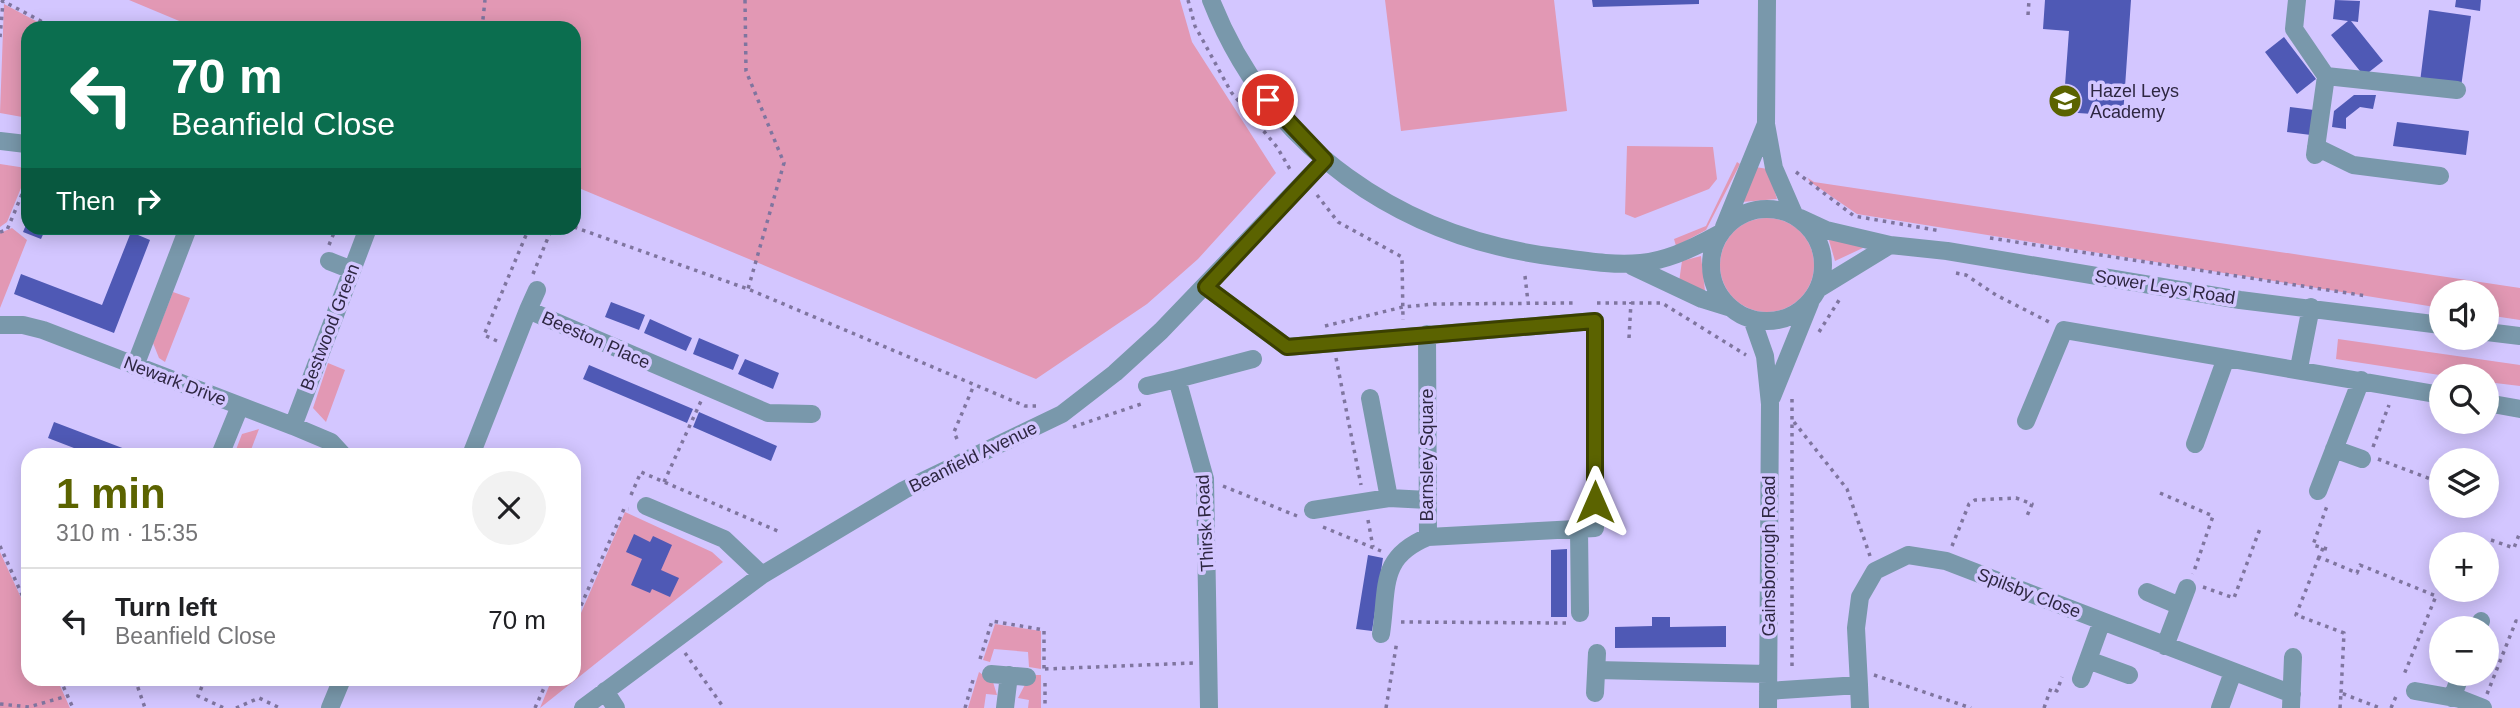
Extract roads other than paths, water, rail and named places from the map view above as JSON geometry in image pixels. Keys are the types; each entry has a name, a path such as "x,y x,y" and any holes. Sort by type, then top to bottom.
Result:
{"street":[{"path":"1211,0 1256,85 1280,115 1325,160 1359,187 1399,212 1453,234 1522,253 1632,266 1664,260 1721,232 1738,216 1756,209 1776,208 1797,216"},
{"path":"1767,0 1766,124 1774,168 1797,216 1820,245 1824,262 1814,295"},
{"path":"2297,0 2294,29 2326,76 2315,151 2353,165 2440,176"},
{"path":"2326,76 2457,89"},
{"path":"1731,308 1720,296 1712,274 1713,249 1766,124"},
{"path":"0,141 21,143"},
{"name":"Beanfield Avenue","path":"583,708 762,575 904,489 1066,410 1115,373 1206,287 1325,160"},
{"name":"Sower Leys Road","path":"1797,216 1826,230 1890,245 1962,253 2240,300 2429,323"},
{"path":"135,366 185,235"},
{"name":"Bestwood Green","path":"293,426 365,235"},
{"path":"1632,266 1752,319 1774,321 1791,316 1814,295 1890,245"},
{"path":"329,261 352,270"},
{"path":"1206,287 1287,347 1595,321 1595,528 1579,529 1576,618"},
{"path":"528,310 537,290"},
{"name":"Gainsborough Road","path":"1770,404 1814,295"},
{"path":"2299,368 2311,307"},
{"name":"Beeston Place","path":"474,448 528,310 768,413 812,414"},
{"name":"Gainsborough Road","path":"1752,319 1765,356 1770,404 1768,691"},
{"name":"Newark Drive","path":"0,325 23,325 43,330 293,426 331,442 337,448"},
{"path":"2026,421 2064,330 2299,368 2429,393"},
{"path":"2499,333 2520,336"},
{"name":"Barnsley Square","path":"1427,334 1428,537 1579,529"},
{"path":"2195,443 2226,358"},
{"path":"1147,386 1253,359"},
{"name":"Thirsk Road","path":"1177,379 1205,479 1209,708"},
{"path":"2318,491 2361,380"},
{"path":"1370,398 1389,498"},
{"path":"2499,405 2520,409"},
{"path":"223,448 240,406"},
{"path":"2334,449 2362,459"},
{"path":"1313,510 1389,498 1428,500"},
{"path":"646,506 724,539 762,575"},
{"path":"1381,634 1391,562 1406,546 1428,537"},
{"name":"Spilsby Close","path":"1860,679 1856,628 1860,597 1875,571 1908,555 1946,561 2233,672 2292,701"},
{"path":"2165,646 2188,585"},
{"path":"2147,592 2180,606"},
{"path":"2081,680 2102,621"},
{"path":"2292,701 2293,657"},
{"path":"2088,660 2129,675"},
{"path":"1595,693 1597,662 1768,691 1860,679 1860,708"},
{"path":"2220,708 2233,672"},
{"path":"991,674 1018,676 1005,708"},
{"path":"330,708 339,686"},
{"path":"2452,698 2456,686"},
{"path":"606,691 616,708"},
{"path":"2415,691 2452,698 2482,708"}],"place":[{"name":"Hazel Leys Academy","path":"2065,101"}]}
